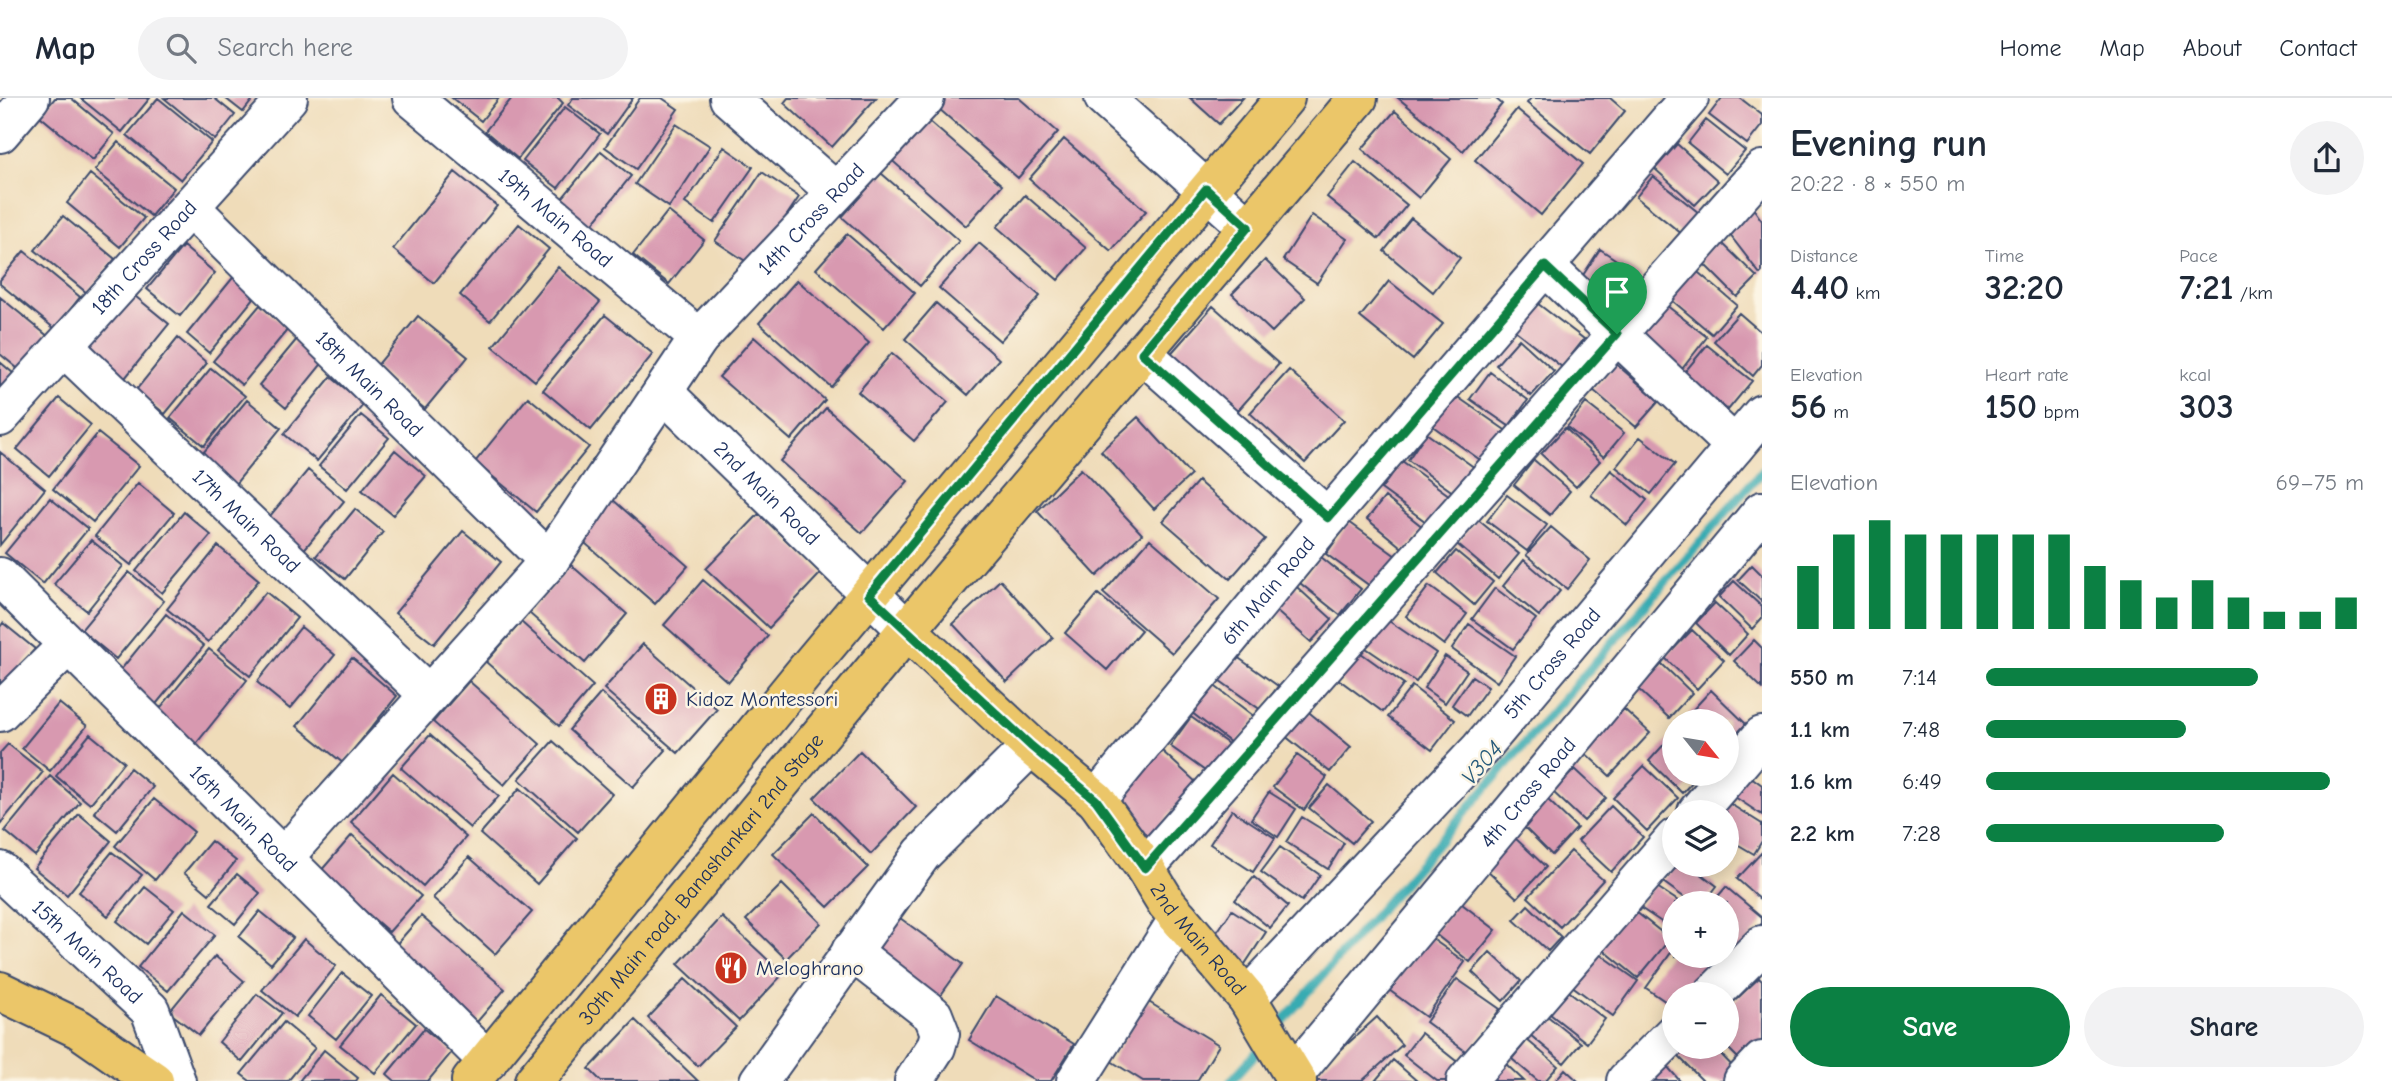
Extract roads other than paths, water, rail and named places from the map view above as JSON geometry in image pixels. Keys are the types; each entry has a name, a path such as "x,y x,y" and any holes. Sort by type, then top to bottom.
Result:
{"main road":[{"path":"479,1071 869,595 1206,189 1285,98"},
{"name":"30th Main road, Banashankari 2nd Stage","path":"534,1081 907,630 1358,98"},
{"name":"2nd Main Road","path":"907,630 1031,746 1096,800 1278,1051"},
{"path":"0,991 79,1029 153,1081"}],"street":[{"path":"0,133 30,98"},
{"name":"18th Cross Road","path":"0,417 288,98"},
{"name":"19th Main Road","path":"412,98 698,338"},
{"path":"729,98 835,191"},
{"name":"14th Cross Road","path":"283,858 549,561 698,338 925,98"},
{"path":"1104,98 1248,227"},
{"name":"6th Main Road","path":"1096,800 1328,518 1689,98"},
{"path":"1145,868 1762,170"},
{"name":"18th Main Road","path":"190,207 549,561"},
{"path":"1545,266 1735,446"},
{"name":"17th Main Road","path":"64,347 429,695"},
{"path":"1142,353 1328,518"},
{"name":"2nd Main Road","path":"663,392 907,630"},
{"name":"5th Cross Road","path":"1278,1051 1480,748 1762,414"},
{"name":"4th Cross Road","path":"1278,1051 1762,511"},
{"name":"16th Main Road","path":"0,577 283,858 479,1071"},
{"path":"0,712 68,645"},
{"path":"1707,800 1762,736"},
{"path":"759,1081 922,854 1031,746"},
{"path":"1466,1081 1662,853"},
{"name":"15th Main Road","path":"0,871 150,1010 176,1081"},
{"path":"1076,1081 1179,918"},
{"path":"1725,982 1762,945"},
{"path":"851,951 933,1015 940,1033 938,1040 914,1081"},
{"path":"1626,1081 1662,1045"},
{"path":"1743,1081 1762,1062"}],"waterway":[{"name":"V304","path":"1276,1029 1762,471"},
{"name":"V304","path":"1231,1081 1265,1043"}],"place":[{"name":"Kidoz Montessori","path":"661,699"},
{"name":"Meloghrano","path":"731,968"}]}
